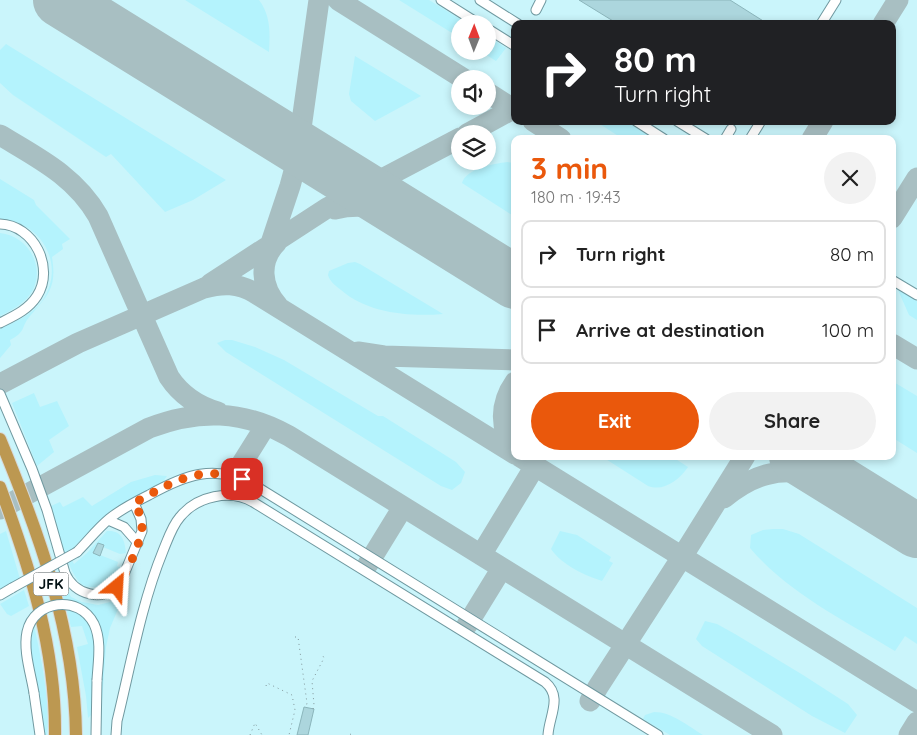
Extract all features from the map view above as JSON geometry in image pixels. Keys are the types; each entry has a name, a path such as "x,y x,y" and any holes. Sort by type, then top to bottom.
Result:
{"highway":[{"name":"JFK","path":"0,439 37,538 66,637 74,686 76,735"},
{"name":"JFK","path":"0,487 25,558 42,616 52,673 55,718 54,735"}],"street":[{"path":"440,0 464,15"},
{"path":"480,0 512,20"},
{"path":"536,10 541,0"},
{"path":"824,20 836,0"},
{"path":"496,34 511,43"},
{"path":"642,125 658,135"},
{"path":"683,125 700,135"},
{"path":"727,135 731,128"},
{"path":"0,224 16,227 23,233 36,246 41,254 43,263 43,282 30,304 25,309 0,323"},
{"path":"0,230 23,233"},
{"path":"896,282 917,295"},
{"path":"0,394 32,469 65,573 72,585 80,591 89,595 105,594 114,590 122,580 142,531 142,522 134,503"},
{"path":"0,595 77,552 108,520 172,482 196,474 218,473 234,476 248,482 658,735"},
{"path":"116,735 117,721 152,582 170,534 178,520 190,507 207,498 226,496 243,498 253,502 545,682 552,688 555,700 548,735"},
{"path":"108,520 124,527 138,543"},
{"path":"40,735 27,652 28,631 31,623 40,612 56,604 66,604 80,609 93,623 98,640 96,735"}],"path":[{"path":"295,637 298,637 306,707"},
{"path":"313,709 312,681 324,658 323,656"},
{"path":"266,686 268,684 292,695 295,710 289,735"},
{"path":"250,735 255,723 262,735"}],"shaded area":[{"path":"0,0 917,0 917,735 0,735"},
{"path":"185,0 259,0 268,18 269,52"},
{"path":"399,0 429,0 453,15 451,15 451,32"},
{"path":"496,41 506,48 496,61 494,60 496,60"},
{"path":"6,44 226,180 193,200 165,212 111,154 106,157 13,95 0,83 0,50"},
{"path":"355,56 421,96 375,121 351,101 349,94"},
{"path":"601,125 632,125 648,135 617,135"},
{"path":"511,162 511,214 462,183 475,170 496,170 496,164"},
{"path":"0,179 34,200 36,205 70,239 62,244 63,249 52,257 53,276 50,290 46,296 27,320 21,332 10,340 11,345 0,358 0,329 22,318 38,306 49,287 52,273 51,260 46,247 38,236 15,222 0,219"},
{"path":"0,233 10,235 25,245 35,261 37,271 33,290 27,299 0,316"},
{"path":"355,262 443,314 416,315 389,312 351,298 333,284 328,275 329,271"},
{"path":"898,290 917,301 917,320 909,315"},
{"path":"232,340 255,347 284,360 378,416 383,416 456,462 465,472 461,483 452,490 441,486 226,352 217,343"},
{"path":"896,383 917,396 917,453 896,440"},
{"path":"34,393 40,407 57,401 69,426 49,440 54,452 37,466 12,403"},
{"path":"607,460 677,460 688,467 671,484 660,487 648,486"},
{"path":"155,475 167,476 162,483 110,511 68,553 74,564 107,531 116,532 124,541 126,553 120,554 98,545 95,553 118,562 117,566 121,568 113,579 104,586 99,587 83,585 72,571 59,537 51,506 60,502 63,507 83,497 92,506 131,482"},
{"path":"783,529 799,534 917,608 917,644 905,636 895,651 818,605 782,579 750,548 751,535 763,530"},
{"path":"6,531 20,579 0,589 0,534"},
{"path":"560,531 577,535 611,557 609,561 613,563 602,581 574,569 556,555 551,549"},
{"path":"62,581 71,597 82,602 98,605 110,602 127,588 110,628 106,647 100,730 102,682 94,681 92,714 88,718 77,647 88,644 82,626 71,627 59,582"},
{"path":"24,590 29,606 11,616 7,614 0,604"},
{"path":"31,612 46,690 47,735 44,735 39,693 31,694 21,639 24,623"},
{"path":"705,621 717,624 735,634 848,704 857,715 845,733 812,716 702,646 696,639"},
{"path":"654,712 667,714 703,735 670,735 643,719 645,715"}],"building":[{"path":"579,0 730,0 762,20 612,20"},
{"path":"98,543 104,545 100,556 93,553"},
{"path":"304,707 314,709 308,735 297,735"}],"taxiway":[{"path":"269,249 296,164 319,0"},
{"path":"338,0 451,71"},
{"path":"886,20 898,0"},
{"path":"496,98 511,107"},
{"path":"484,125 511,110"},
{"path":"539,125 555,135"},
{"path":"814,135 821,125"},
{"path":"302,127 306,142 314,154 374,192"},
{"path":"0,135 55,169 89,202 98,216 169,377 190,399 203,407 218,412"},
{"path":"210,284 327,208 451,143"},
{"path":"896,212 917,178"},
{"path":"335,209 355,206 391,212 409,219 474,258"},
{"path":"277,242 267,257 264,274 268,291 278,306"},
{"path":"0,384 78,343 204,288 218,285 236,286 255,293 511,452"},
{"path":"896,346 917,359"},
{"path":"358,352 384,356 511,360"},
{"path":"511,388 506,399 503,416 506,433 511,444"},
{"path":"0,509 149,428 167,422 203,415 220,415 254,421 272,427 289,436 772,735"},
{"path":"234,476 266,425"},
{"path":"525,460 917,702"},
{"path":"590,701 743,460"},
{"path":"818,460 838,479"},
{"path":"481,555 535,466"},
{"path":"724,498 749,482 772,473 794,472 816,476 838,485 904,525"},
{"path":"368,564 403,507"},
{"path":"467,625 502,568"},
{"path":"909,735 917,722"}],"runway":[{"path":"60,0 511,280"},
{"path":"802,460 917,531"}],"route":[{"path":"117,587 138,543 143,527 134,503 172,482 196,474 218,473 242,479"}]}
